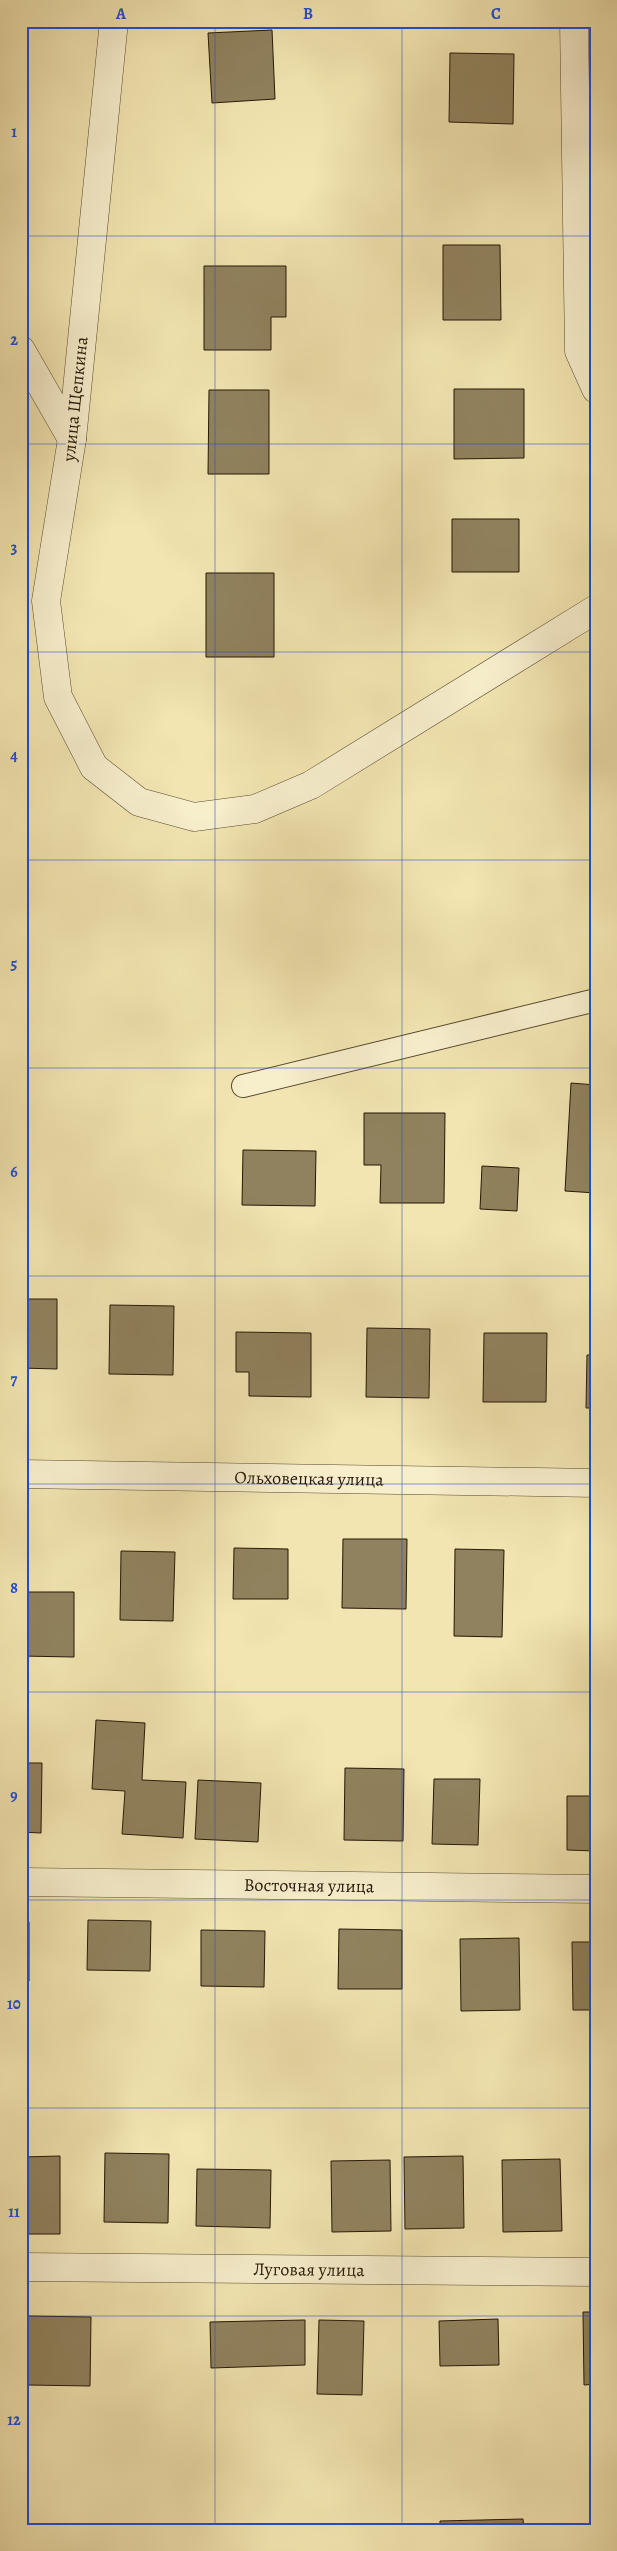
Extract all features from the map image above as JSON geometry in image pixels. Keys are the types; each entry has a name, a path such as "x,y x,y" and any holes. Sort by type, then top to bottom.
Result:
{"street":[{"name":"улица Щепкина","path":"114,21 72,439 46,601 58,696 94,767 139,802 194,817 255,809 311,784 596,608"},
{"path":"574,21 579,351 596,389"},
{"path":"21,350 72,439"},
{"name":"Ольховецкая улица","path":"21,1474 596,1483"},
{"name":"Восточная улица","path":"21,1882 596,1889"},
{"name":"Луговая улица","path":"21,2267 596,2272"}],"lane":[{"path":"243,1086 596,1000"}],"building":[{"path":"272,30 275,99 212,103 208,33"},
{"path":"450,53 514,54 513,124 449,122"},
{"path":"443,245 500,245 501,320 443,320"},
{"path":"204,266 286,266 286,317 271,317 271,350 204,350"},
{"path":"454,389 524,389 524,458 454,459"},
{"path":"209,390 269,390 269,474 208,474"},
{"path":"452,519 519,519 519,572 452,572"},
{"path":"206,573 274,573 274,657 206,657"},
{"path":"571,1083 596,1085 596,1193 565,1191"},
{"path":"364,1113 445,1113 444,1203 380,1203 381,1165 364,1165"},
{"path":"243,1150 316,1151 315,1206 242,1205"},
{"path":"482,1166 519,1168 517,1211 480,1209"},
{"path":"21,1299 57,1299 57,1369 21,1368"},
{"path":"110,1305 174,1306 173,1375 109,1374"},
{"path":"367,1328 430,1329 429,1398 366,1397"},
{"path":"236,1332 311,1333 311,1397 249,1396 249,1372 236,1372"},
{"path":"484,1333 547,1333 546,1402 483,1402"},
{"path":"587,1355 596,1355 596,1408 586,1408"},
{"path":"343,1539 407,1539 406,1609 342,1608"},
{"path":"234,1548 288,1549 288,1599 233,1599"},
{"path":"455,1549 504,1550 502,1637 454,1636"},
{"path":"121,1551 175,1552 173,1621 120,1620"},
{"path":"21,1592 74,1592 74,1657 21,1656"},
{"path":"96,1720 145,1723 142,1780 186,1782 183,1838 122,1834 125,1791 92,1789"},
{"path":"21,1763 42,1763 41,1833 21,1832"},
{"path":"345,1768 404,1769 403,1841 344,1840"},
{"path":"434,1779 480,1779 478,1845 432,1844"},
{"path":"198,1780 261,1783 258,1842 195,1839"},
{"path":"567,1796 596,1796 596,1851 567,1850"},
{"path":"88,1920 151,1921 150,1971 87,1970"},
{"path":"21,1922 29,1922 29,1981 21,1981"},
{"path":"339,1929 402,1930 402,1989 338,1989"},
{"path":"201,1930 265,1931 264,1987 201,1986"},
{"path":"519,1938 520,2010 461,2011 460,1939"},
{"path":"572,1942 596,1942 596,2010 573,2010"},
{"path":"105,2153 169,2154 168,2223 104,2222"},
{"path":"60,2156 60,2234 21,2234 21,2157"},
{"path":"463,2156 464,2228 405,2229 404,2157"},
{"path":"560,2159 562,2231 503,2232 502,2160"},
{"path":"390,2160 391,2231 332,2232 331,2161"},
{"path":"197,2169 271,2170 270,2228 196,2226"},
{"path":"583,2312 596,2312 596,2384 584,2385"},
{"path":"28,2316 91,2317 90,2386 27,2385"},
{"path":"498,2319 499,2365 440,2366 439,2321"},
{"path":"305,2320 305,2365 211,2368 210,2322"},
{"path":"319,2320 364,2321 362,2395 317,2394"},
{"path":"523,2519 524,2530 440,2530 440,2521"}]}
